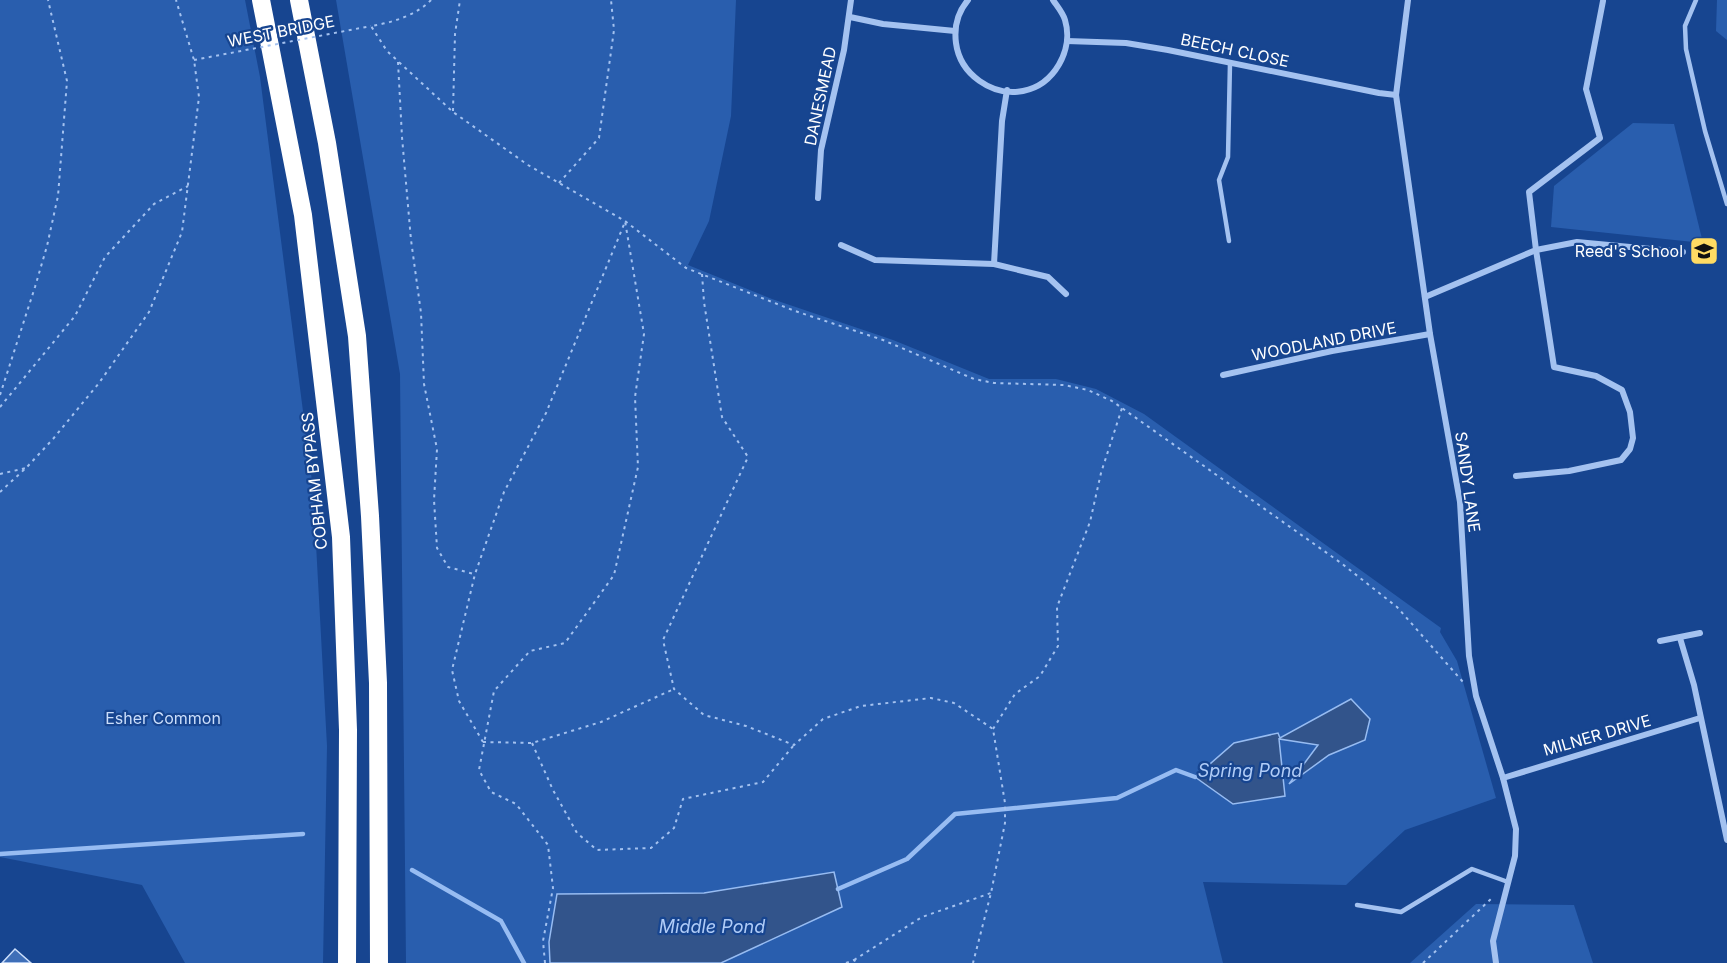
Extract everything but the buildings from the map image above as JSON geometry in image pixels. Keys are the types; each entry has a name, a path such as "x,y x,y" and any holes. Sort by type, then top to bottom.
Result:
{"highway":[{"name":"COBHAM BYPASS","path":"261,0 303,215 341,537 348,730 347,963"},
{"path":"299,0 327,142 357,336 370,516 378,683 379,963"}],"street":[{"name":"DANESMEAD","path":"818,198 821,150 844,50 851,0"},
{"path":"968,0 956,22 955,31 957,53 970,75 994,90 1022,91 1040,85 1054,72 1062,60 1067,41 1065,19 1053,0"},
{"name":"SANDY LANE","path":"1408,0 1396,95 1430,334 1460,502 1469,656 1476,696 1503,778 1516,829 1515,856 1493,941 1496,963"},
{"path":"1516,476 1569,471 1621,460 1630,449 1632,438 1630,412 1622,390 1596,376 1554,367 1529,192 1600,138 1586,89 1603,1"},
{"path":"850,17 883,24 955,31"},
{"name":"BEECH CLOSE","path":"1067,41 1126,43 1396,95"},
{"path":"994,264 1002,121 1007,90"},
{"path":"1425,297 1536,250 1576,242 1683,252"},
{"path":"841,245 875,260 994,264 1048,277 1066,294"},
{"name":"WOODLAND DRIVE","path":"1223,375 1332,351 1430,334"},
{"path":"1660,641 1700,633"},
{"path":"1680,638 1694,685 1727,840"},
{"name":"MILNER DRIVE","path":"1503,778 1700,718"}],"lane":[{"path":"1696,0 1685,26 1686,49 1705,131 1727,204"},
{"path":"1229,241 1219,180 1228,157 1230,63"},
{"path":"1357,905 1401,912 1472,869 1508,882"}],"path":[{"path":"0,395 38,277 58,196 67,81 48,0"},
{"path":"0,492 27,468 99,383 149,312 182,232 199,98 194,60 176,0"},
{"name":"WEST BRIDGE","path":"194,60 386,23 424,7 430,0"},
{"path":"453,112 455,34 460,0"},
{"path":"559,183 599,138 614,30 611,0"},
{"path":"371,26 387,51 453,112 528,165 625,221 687,268 795,311 883,340 974,379 994,383 1035,382 1064,385 1088,390 1122,408 1341,563 1396,607 1476,696"},
{"path":"398,62 411,240 421,313 424,384 436,449 434,500 437,549 448,567 475,574"},
{"path":"0,407 75,316 105,257 154,204 188,186"},
{"path":"483,742 459,701 452,670 475,574 504,492 546,413 625,221"},
{"path":"545,963 543,941 553,888 548,844 516,804 491,792 479,770 494,691 530,651 565,643 614,575 638,467 635,397 644,334 625,221"},
{"path":"702,274 704,302 722,417 747,457 663,640 674,689 704,715 746,726 794,745"},
{"path":"973,963 1005,823 1005,803 993,729 1015,694 1040,676 1058,646 1057,607 1090,522 1101,473 1122,408"},
{"path":"0,474 27,468"},
{"path":"483,742 532,743 601,722 674,689"},
{"path":"532,743 553,790 577,833 597,850 651,848 674,828 683,799 763,782 794,745 823,719 861,706 931,698 954,703 993,729"},
{"path":"1423,963 1508,882"},
{"path":"846,963 922,917 991,892"},
{"path":"854,960 857,963"}],"green space":[{"name":"Esher Common","path":"0,0 245,0 260,77 313,489 327,746 323,963 185,963 142,885 0,857"},
{"path":"336,0 736,0 731,116 709,221 688,265 772,299 893,340 989,379 1056,379 1096,389 1144,414 1441,628 1440,632 1457,661 1496,798 1405,830 1346,885 1203,882 1223,963 406,963 400,374"},
{"path":"1717,0 1727,0 1727,40 1716,31"},
{"path":"1633,123 1674,124 1703,243 1551,227 1554,186"},
{"path":"1476,904 1574,905 1593,963 1410,963"}],"water":[{"name":"Spring Pond","path":"1351,699 1370,719 1365,740 1329,755 1289,784 1318,745 1279,739 1285,796 1233,804 1195,777 1234,743 1278,733 1280,738"},
{"name":"Middle Pond","path":"834,872 842,907 721,963 550,963 549,942 557,894 704,893"}],"waterway":[{"name":"Spring Pond","path":"838,889 907,859 955,814 1117,798 1176,770 1195,777"},
{"path":"0,854 303,834"},
{"path":"412,870 501,921 524,963"}],"place":[{"name":"Reed's School","path":"1704,251"}]}
